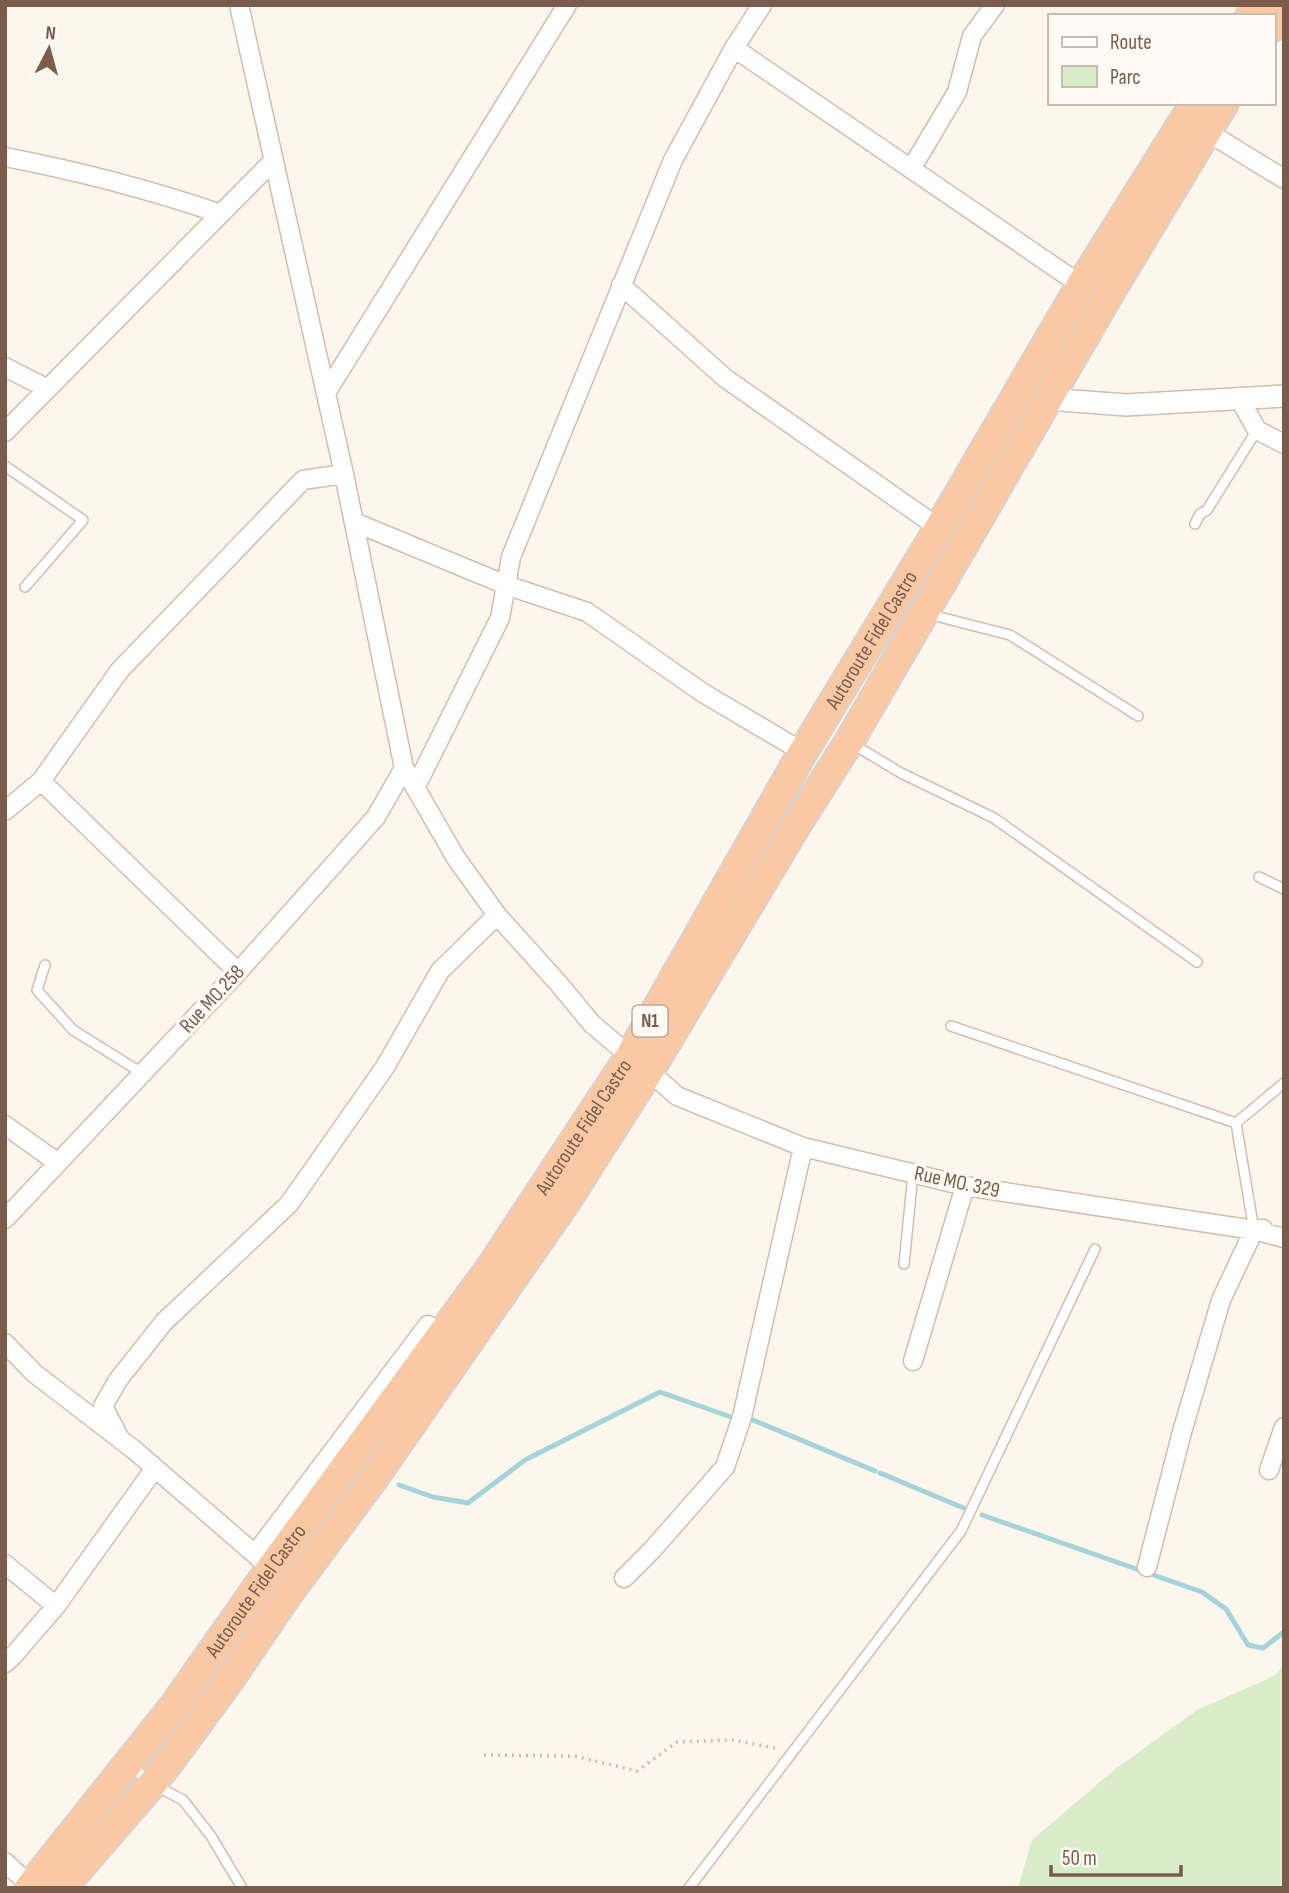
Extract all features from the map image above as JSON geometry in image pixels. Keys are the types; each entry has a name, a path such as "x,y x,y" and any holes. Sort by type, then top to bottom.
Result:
{"highway":[{"name":"Autoroute Fidel Castro","path":"62,1888 152,1784 230,1679 567,1200 803,752 939,528 1081,285 1194,105"},
{"name":"Autoroute Fidel Castro","path":"30,1887 174,1706 263,1561 491,1267 640,1063 849,742 1223,105"}],"street":[{"name":"Rue MO. 329","path":"239,5 344,474 404,768 456,858 497,915 592,1024 677,1096 803,1147 965,1186 1254,1230 1284,1238"},
{"path":"326,393 567,5"},
{"path":"415,789 500,618 511,557 673,160 734,48 762,5"},
{"path":"911,169 957,92 972,36 995,5"},
{"path":"734,48 1081,285"},
{"path":"1206,131 1284,179"},
{"path":"5,157 165,196 221,214"},
{"path":"5,432 274,160"},
{"path":"621,285 725,378 939,528"},
{"path":"5,367 48,389"},
{"path":"1048,399 1126,405 1284,396"},
{"path":"1239,398 1257,429 1284,444"},
{"path":"5,811 41,781 120,670 303,480 344,474"},
{"path":"354,522 506,585 587,612 703,693 803,752"},
{"name":"Rue MO.258","path":"5,1219 238,972 376,817 404,768"},
{"path":"41,781 238,972"},
{"path":"120,1439 103,1406 118,1380 164,1322 289,1203 385,1067 440,971 497,915"},
{"path":"5,1125 58,1163"},
{"path":"624,1578 725,1467 742,1417 803,1147"},
{"path":"912,1361 965,1186"},
{"path":"1146,1567 1182,1432 1222,1300 1254,1230 1284,1229"},
{"path":"5,1343 34,1373 120,1439 263,1561 428,1325"},
{"path":"1269,1470 1284,1427"},
{"path":"5,1663 56,1606 155,1468"},
{"path":"5,1564 56,1606"},
{"path":"5,1862 30,1887"}],"lane":[{"path":"1195,524 1200,514 1207,510 1257,429"},
{"path":"5,466 83,520 25,587"},
{"path":"923,613 1010,635 1138,716"},
{"path":"849,742 901,773 994,818 1197,962"},
{"path":"1259,877 1284,889"},
{"path":"45,965 37,990 73,1030 142,1073"},
{"path":"951,1026 1236,1122"},
{"path":"1236,1122 1284,1083"},
{"path":"1236,1122 1254,1230"},
{"path":"904,1264 914,1174"},
{"path":"689,1888 961,1531 1095,1249"},
{"path":"128,1764 152,1784 183,1800 211,1836 242,1888"}],"path":[{"path":"484,1755 574,1756 637,1771 677,1742 733,1740 793,1752"}],"green space":[{"path":"1284,1665 1284,1888 1018,1888 1032,1840 1114,1770 1197,1710 1274,1676"}],"waterway":[{"path":"399,1485 433,1497 468,1503 525,1460 660,1392 731,1417"},
{"path":"753,1420 875,1471"},
{"path":"880,1473 966,1509"},
{"path":"982,1515 1202,1592 1226,1609 1248,1645 1263,1648 1284,1632"}]}
